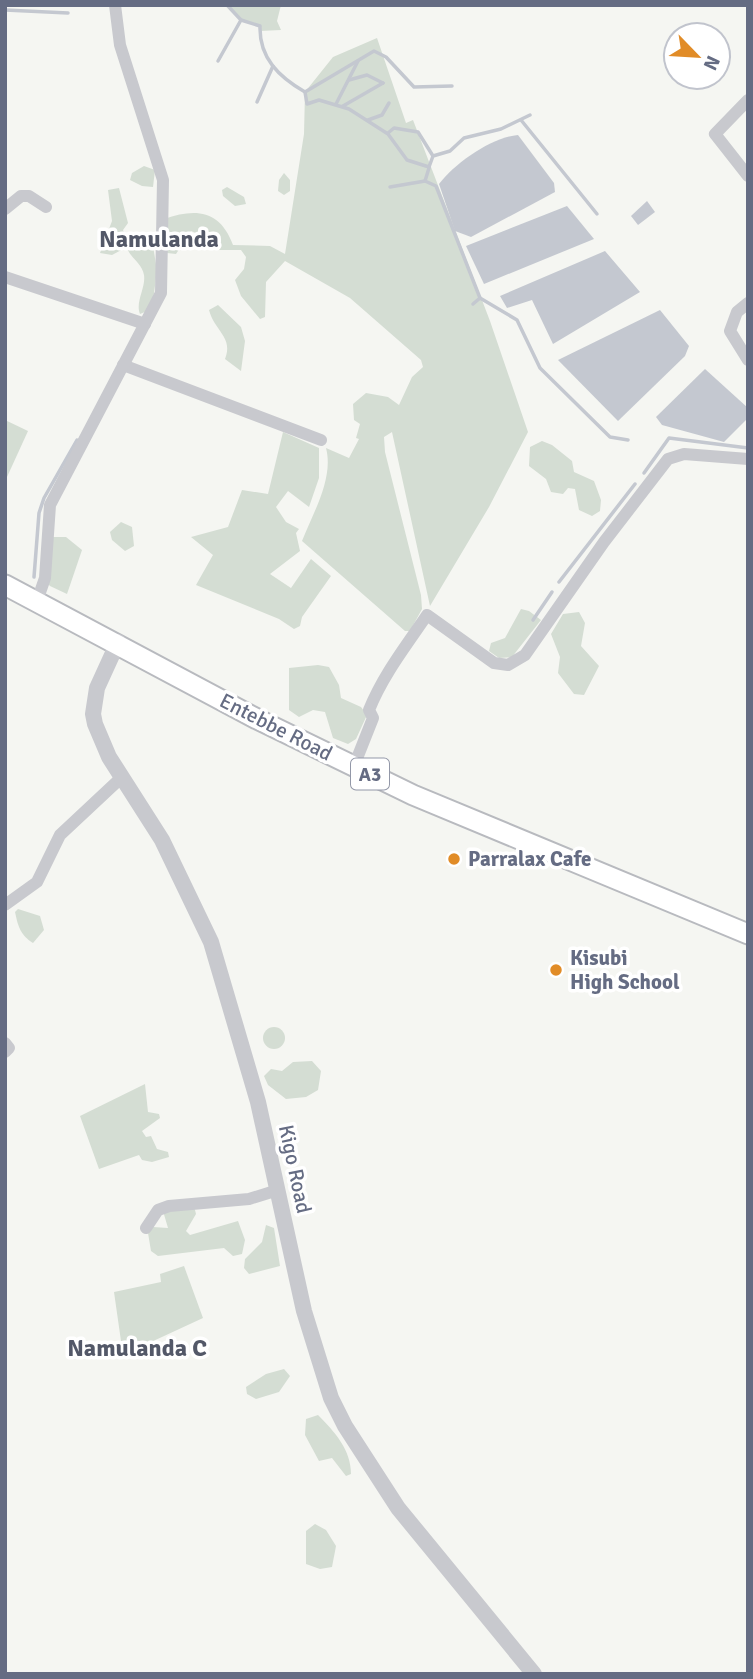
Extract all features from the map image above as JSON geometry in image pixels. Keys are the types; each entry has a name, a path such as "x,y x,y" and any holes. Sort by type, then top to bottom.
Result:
{"main road":[{"name":"Entebbe Road","path":"5,584 118,642 257,719 354,766 489,829 748,934"}],"street":[{"path":"37,601 45,578 50,505 161,293 163,180 120,45 115,5"},
{"path":"748,100 715,134 748,176"},
{"path":"5,209 21,196 29,196 46,207"},
{"path":"5,277 145,324"},
{"path":"748,303 737,312 730,331 748,360"},
{"path":"123,365 321,440"},
{"path":"354,766 373,718 369,710 375,696 392,663 412,640 427,615 494,663 508,665 525,655 604,542 668,459 684,453 748,459"},
{"name":"Kigo Road","path":"118,642 96,688 93,714 109,757 162,840 211,942 250,1069 310,1335 331,1398 345,1426 398,1508 534,1674"},
{"path":"5,905 37,881 60,835 122,776"},
{"path":"5,1043 9,1048 5,1052"},
{"path":"146,1228 158,1210 169,1206 249,1199 278,1190"}],"shaded area":[{"path":"227,5 281,5 277,21 281,30 260,31 259,26 241,20"},
{"path":"377,38 406,123 413,120 490,321 528,432 489,507 430,606 392,432 384,437 385,452 421,595 422,609 410,631 405,631 302,541 325,483 328,459 326,448 349,458 359,439 356,438 360,424 354,420 353,404 366,393 388,397 399,405 412,377 423,367 421,360 350,298 285,261 266,282 265,317 260,319 241,296 235,280 244,269 246,257 241,250 215,250 203,236 191,231 176,254 167,253 164,219 196,213 206,215 221,225 233,245 270,246 285,254 304,134 305,92 333,57"},
{"path":"518,135 554,183 555,192 471,237 455,231 439,184 475,152 497,141"},
{"path":"144,166 155,170 153,187 142,186 130,180 132,173"},
{"path":"284,173 290,180 290,191 284,195 278,191 279,180"},
{"path":"227,187 244,197 246,204 235,206 223,196 222,190"},
{"path":"119,188 128,223 123,230 128,245 153,246 157,270 152,309 140,314 144,280 141,267 127,247 112,255 100,253 112,221 108,190"},
{"path":"647,201 655,212 638,225 631,216"},
{"path":"567,206 594,239 484,284 466,246"},
{"path":"605,251 640,292 553,344 532,300 507,308 500,296"},
{"path":"218,305 241,327 245,341 241,371 225,359 227,345 209,310"},
{"path":"660,310 689,346 685,356 618,421 558,360"},
{"path":"705,369 748,408 748,418 724,442 662,425 656,417"},
{"path":"5,420 28,431 7,477 5,476"},
{"path":"283,432 319,448 319,478 309,507 288,491 276,507 286,522 299,529 296,533 300,551 270,574 291,588 311,559 331,576 302,617 300,626 294,629 279,619 196,585 213,555 191,537 228,527 242,490 268,494"},
{"path":"542,441 552,445 572,461 574,472 594,481 601,500 600,511 592,516 579,510 575,489 568,488 563,494 551,492 546,479 529,466 530,447"},
{"path":"121,522 132,527 134,546 125,551 112,540 110,532"},
{"path":"48,537 66,537 82,550 67,594 50,586 42,578"},
{"path":"521,609 529,611 541,620 512,657 499,658 489,651 491,643 505,638"},
{"path":"579,612 585,623 581,646 599,666 584,695 574,694 558,673 560,657 551,634 563,614"},
{"path":"318,665 329,667 339,685 341,698 361,707 367,715 356,739 348,744 333,738 325,712 313,710 299,717 289,710 289,668"},
{"path":"18,909 40,916 44,930 33,943 20,930 15,912"},
{"path":"274,1027 282,1030 285,1038 282,1046 274,1049 266,1046 263,1038 266,1030"},
{"path":"312,1061 321,1071 318,1090 306,1097 286,1099 268,1085 264,1076 271,1069 282,1071 293,1062"},
{"path":"145,1084 148,1112 159,1114 160,1118 142,1131 146,1137 151,1136 157,1149 168,1152 169,1157 152,1162 142,1160 139,1155 99,1169 80,1116"},
{"path":"194,1206 196,1214 186,1231 190,1235 238,1221 245,1240 242,1254 233,1256 224,1248 158,1256 151,1251 148,1233 153,1227 168,1228 163,1211"},
{"path":"266,1225 274,1228 280,1266 249,1274 244,1268 245,1259 262,1242"},
{"path":"184,1266 203,1318 123,1355 114,1292 161,1282 160,1274"},
{"path":"284,1369 290,1376 279,1392 256,1399 247,1394 246,1387 266,1374"},
{"path":"318,1415 345,1449 351,1474 346,1476 332,1458 319,1461 305,1435 306,1419"},
{"path":"315,1524 326,1530 336,1546 332,1567 320,1569 306,1564 306,1531"}],"waterway":[{"path":"227,5 241,20 260,26 267,57 279,73 305,92 307,104 319,100 349,109 388,134 407,160 429,167 433,156 450,151 464,138 501,129 530,115"},
{"path":"5,10 68,13"},
{"path":"218,61 241,20"},
{"path":"305,92 374,51 386,57 414,87 452,86"},
{"path":"336,104 358,61"},
{"path":"257,102 273,66"},
{"path":"349,80 367,75 383,83"},
{"path":"343,106 383,83"},
{"path":"368,120 382,115 389,103"},
{"path":"521,120 597,214"},
{"path":"388,133 394,128 418,132 433,156"},
{"path":"429,168 425,181 436,186 480,298 473,304"},
{"path":"390,187 425,181"},
{"path":"480,298 517,320 540,368 610,437 628,440"},
{"path":"644,473 669,438 748,448"},
{"path":"34,577 39,513 44,498 77,440"},
{"path":"559,582 635,484"},
{"path":"533,620 552,592"}],"place":[{"name":"Parralax Cafe","path":"454,859"},
{"name":"Kisubi High School","path":"556,970"}],"district":[{"name":"Namulanda","path":"159,239"},
{"name":"Namulanda C","path":"137,1348"}]}
